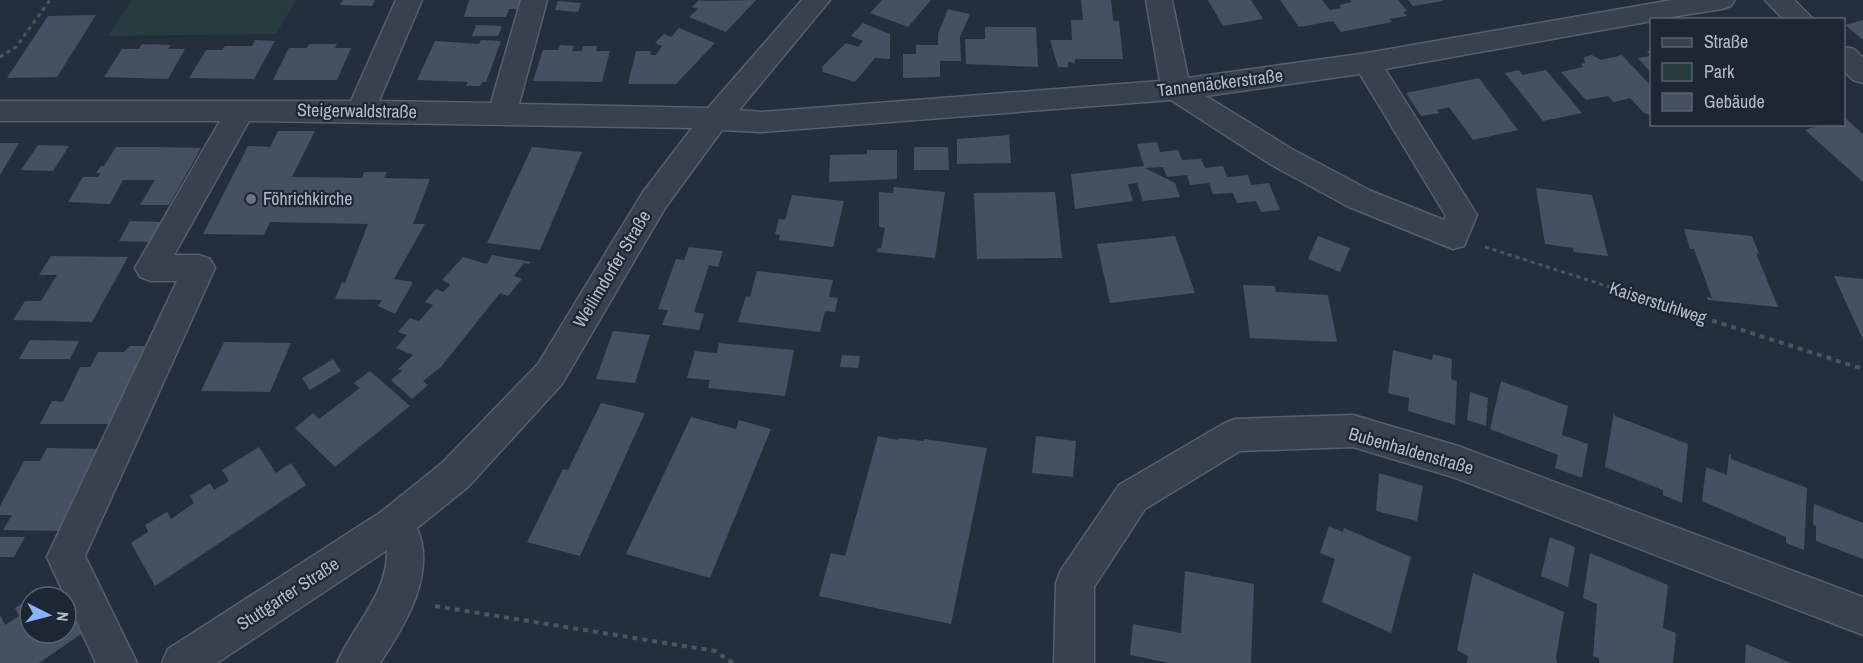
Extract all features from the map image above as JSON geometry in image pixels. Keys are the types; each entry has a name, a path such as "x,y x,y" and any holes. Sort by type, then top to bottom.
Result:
{"street":[{"path":"361,111 409,0"},
{"path":"502,114 534,0"},
{"name":"Weilimdorfer Straße","path":"394,524 455,475 550,374 654,200 714,120 817,0"},
{"path":"1159,0 1176,90 1280,156 1360,199 1458,226"},
{"name":"Tannenäckerstraße","path":"714,120 761,122 1176,90 1367,63 1722,0"},
{"path":"1778,0 1799,18"},
{"path":"1845,57 1863,73"},
{"path":"1367,63 1458,226"},
{"path":"117,663 66,557 199,268 151,268 241,110"},
{"name":"Steigerwaldstraße","path":"0,111 361,111 677,117 714,120"},
{"name":"Bubenhaldenstraße","path":"1074,663 1075,583 1132,497 1235,435 1353,431 1458,462 1863,616"},
{"path":"357,663 376,634 404,574 405,544 394,524"},
{"name":"Stuttgarter Straße","path":"182,663 394,524"}],"path":[{"path":"0,57 16,47 50,0"},
{"name":"Kaiserstuhlweg","path":"1458,226 1863,369"},
{"path":"458,611 715,651 733,663"}],"green space":[{"path":"132,0 296,0 276,34 108,36"}],"building":[{"path":"343,0 375,0 372,6 340,5"},
{"path":"469,0 528,0 524,9 509,9 506,17 464,17"},
{"path":"699,0 756,0 726,32 689,17 698,9 692,7"},
{"path":"882,0 931,0 908,27 870,13"},
{"path":"1081,0 1111,0 1113,21 1119,21 1123,59 1075,59 1075,63 1068,62 1068,67 1058,67 1050,40 1072,40 1071,20 1083,20"},
{"path":"1208,0 1251,0 1263,19 1223,26"},
{"path":"1280,0 1322,0 1330,10 1341,8 1339,5 1352,2 1350,0 1398,0 1407,11 1403,12 1407,16 1389,19 1392,22 1341,32 1333,21 1299,27"},
{"path":"1408,0 1443,0 1443,1 1413,6"},
{"path":"558,1 581,3 578,12 555,10"},
{"path":"948,9 970,14 960,37 961,61 940,61 940,77 903,78 903,54 916,54 916,45 938,45 938,34"},
{"path":"96,15 57,77 7,78 48,16"},
{"path":"1863,20 1863,40 1845,25"},
{"path":"863,23 890,34 890,59 875,58 855,82 823,72 822,67 846,43 858,47 863,41 851,36"},
{"path":"476,25 502,26 498,36 472,36"},
{"path":"985,27 1036,27 1038,67 966,64 965,39 985,39"},
{"path":"679,28 715,43 676,84 628,84 636,51 651,51 650,55 656,55 662,46 655,43 664,34 671,37"},
{"path":"255,40 275,41 254,79 189,78 206,50 222,50 225,46 252,46"},
{"path":"481,40 501,41 486,82 482,82 480,86 466,86 468,82 417,80 435,41 479,44"},
{"path":"142,44 171,45 168,49 185,49 168,79 104,77 122,49 139,49"},
{"path":"309,44 337,44 335,48 351,48 337,80 273,80 289,48 307,48"},
{"path":"560,45 574,46 572,51 582,51 583,46 597,46 596,51 610,51 602,82 533,81 543,50 558,50"},
{"path":"1592,55 1601,60 1622,55 1650,85 1650,115 1644,113 1630,98 1614,102 1608,96 1586,100 1561,72 1583,67 1581,64 1585,63 1584,57"},
{"path":"1650,56 1650,72 1638,58"},
{"path":"1519,70 1523,75 1546,70 1582,113 1543,121 1505,73"},
{"path":"1479,78 1518,130 1473,140 1449,107 1437,110 1439,113 1421,116 1406,93"},
{"path":"1845,118 1863,134 1863,182 1805,130 1817,126 1845,126"},
{"path":"278,131 315,131 292,177 362,178 364,172 387,172 384,178 430,179 413,224 425,224 394,279 413,282 395,314 378,306 382,300 335,299 342,282 345,283 368,224 270,222 264,235 203,234 248,146 270,147"},
{"path":"1009,135 1011,163 957,164 957,139"},
{"path":"1157,142 1160,152 1178,150 1182,160 1201,159 1205,168 1223,166 1227,177 1248,175 1251,185 1269,183 1280,210 1261,212 1256,201 1237,203 1233,193 1213,194 1209,183 1190,185 1187,175 1167,177 1163,167 1145,168 1175,183 1180,197 1143,201 1137,183 1128,184 1133,201 1075,209 1071,174 1144,166 1137,144"},
{"path":"0,143 19,143 0,175"},
{"path":"38,145 69,146 53,171 21,170"},
{"path":"116,147 201,148 169,205 140,205 155,180 123,180 110,204 68,202 83,177 98,177 100,173 96,173 101,166 104,166"},
{"path":"532,147 582,152 540,250 487,243"},
{"path":"914,147 948,147 949,170 914,170"},
{"path":"867,150 897,150 897,179 829,182 830,155 867,154"},
{"path":"894,187 945,192 935,258 877,252 878,248 881,248 885,228 879,227 879,192 893,193"},
{"path":"1536,188 1592,195 1608,256 1574,252 1573,248 1545,244"},
{"path":"1055,192 1062,258 977,259 974,193"},
{"path":"792,195 844,201 833,247 779,240 780,235 775,234 779,219 785,220"},
{"path":"130,221 161,222 150,242 119,241"},
{"path":"1684,229 1752,236 1759,254 1756,253 1778,307 1708,300 1707,297 1712,298 1694,249 1690,249"},
{"path":"1175,236 1195,293 1110,303 1097,244"},
{"path":"1318,236 1350,248 1340,272 1308,259"},
{"path":"689,247 723,251 718,267 709,265 694,312 704,314 699,330 662,325 668,310 658,309 676,259 684,260"},
{"path":"492,255 531,262 524,263 514,276 522,279 508,296 500,293 441,367 423,381 428,385 412,399 391,380 402,371 398,369 413,355 396,348 407,335 398,332 410,318 419,321 421,319 433,305 425,302 436,289 443,292 448,287 450,284 442,280 463,257 487,264"},
{"path":"51,256 128,257 92,322 13,320 25,301 41,301 57,275 39,275"},
{"path":"757,271 833,280 829,297 838,298 835,312 825,311 820,332 738,322 746,296 750,297"},
{"path":"1834,276 1863,279 1863,340"},
{"path":"1243,285 1275,286 1276,292 1328,295 1337,342 1250,338"},
{"path":"613,331 650,335 635,383 596,379"},
{"path":"30,340 79,341 70,359 19,359"},
{"path":"224,342 291,343 270,392 201,391"},
{"path":"719,343 794,350 785,396 708,388 710,380 687,378 695,351 717,353"},
{"path":"130,346 144,346 144,352 117,424 40,424 52,401 63,402 80,367 90,367 98,352 124,352"},
{"path":"1393,350 1432,360 1433,354 1452,359 1451,379 1457,381 1455,425 1408,411 1409,398 1388,393"},
{"path":"842,355 860,356 858,368 840,367"},
{"path":"333,359 341,371 310,390 302,378"},
{"path":"370,371 410,406 335,467 295,428 313,413 319,419 360,388 354,383"},
{"path":"1501,381 1568,406 1562,435 1588,444 1582,478 1555,468 1558,455 1490,429"},
{"path":"1470,392 1488,398 1486,426 1467,420"},
{"path":"601,403 645,413 580,556 527,542 563,469 568,470"},
{"path":"1614,411 1615,416 1688,444 1682,503 1663,495 1663,490 1605,467"},
{"path":"691,417 736,429 739,420 771,429 710,578 626,554"},
{"path":"878,436 898,440 899,438 924,441 924,439 987,448 951,624 819,596 831,553 845,556"},
{"path":"1036,436 1076,441 1073,477 1032,473"},
{"path":"259,447 276,473 291,463 306,485 155,586 131,543 148,532 145,525 167,512 171,519 194,503 190,496 210,483 214,490 229,481 222,470"},
{"path":"47,448 106,449 64,531 3,530 12,515 0,515 0,506 24,461 40,461"},
{"path":"1729,454 1731,459 1807,488 1804,550 1786,543 1786,537 1702,501 1706,467 1727,475"},
{"path":"1379,473 1423,486 1417,521 1376,511"},
{"path":"1814,504 1863,523 1863,559 1816,541 1816,526 1813,525"},
{"path":"1329,526 1343,532 1344,528 1411,557 1391,633 1322,602 1335,559 1320,553"},
{"path":"0,537 25,537 14,557 0,557"},
{"path":"1550,537 1575,547 1568,587 1541,576"},
{"path":"1590,553 1668,585 1663,628 1676,633 1673,663 1599,663 1599,658 1593,656 1597,604 1583,598"},
{"path":"1185,571 1254,584 1251,663 1169,663 1130,655 1133,624 1181,633"},
{"path":"1473,573 1564,612 1556,657 1557,663 1467,663 1468,656 1457,650"},
{"path":"0,615 5,625 18,617 18,645 65,645 39,663 0,663"},
{"path":"78,620 84,632 78,636"},
{"path":"1746,644 1791,663 1745,663"}],"place":[{"name":"Föhrichkirche","path":"251,199"}]}
